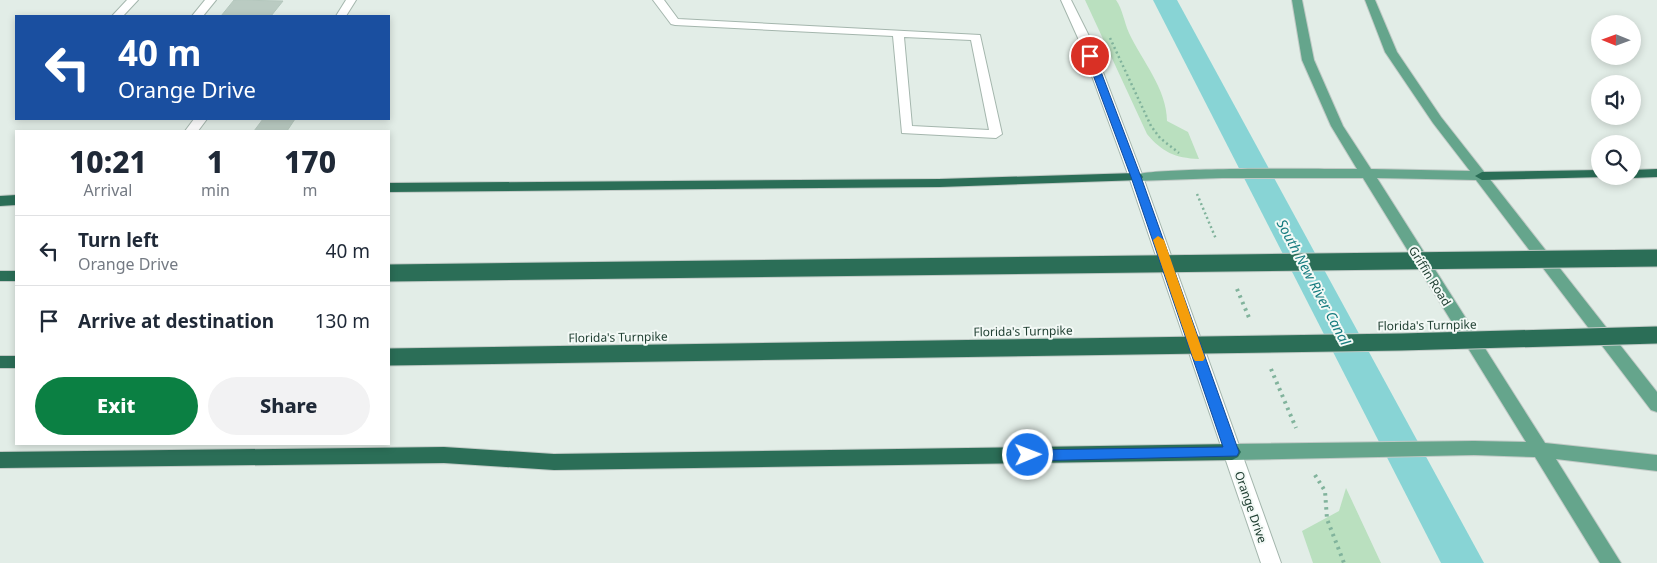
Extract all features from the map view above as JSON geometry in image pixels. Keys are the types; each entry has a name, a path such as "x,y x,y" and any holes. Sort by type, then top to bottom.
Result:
{"highway":[{"path":"1641,174 1657,173"},
{"path":"1482,176 1591,174"},
{"path":"390,188 940,183 1136,177"},
{"path":"0,201 15,200"},
{"path":"390,274 1657,258"},
{"path":"0,276 15,276"},
{"name":"Florida's Turnpike","path":"390,357 1391,342 1657,334"},
{"path":"0,362 15,362"},
{"path":"0,460 444,455 554,462 1232,452"}],"main road":[{"name":"Griffin Road","path":"1297,0 1308,60 1333,118 1611,563"},
{"path":"1370,0 1391,52 1437,120 1482,176 1657,406"},
{"path":"1136,177 1202,174 1316,173 1482,176"},
{"path":"1232,452 1474,448 1540,450 1657,463"}],"street":[{"path":"118,15 133,0"},
{"path":"198,15 211,0"},
{"path":"342,15 351,0"},
{"path":"658,0 675,22 898,33 976,37 996,134 906,130 898,33"},
{"name":"Orange Drive","path":"1066,0 1084,38 1136,177 1271,563"},
{"path":"192,130 200,120"}],"path":[{"path":"1109,36 1151,126 1169,147 1180,154"},
{"path":"1196,191 1218,245"},
{"path":"1234,281 1252,325"},
{"path":"1268,361 1294,424"},
{"path":"1318,483 1325,491 1323,501 1326,514 1344,563"}],"green space":[{"path":"1085,0 1116,0 1134,44 1158,86 1166,109 1167,121 1188,132 1199,159 1170,153 1164,150 1147,134"},
{"path":"1346,488 1381,563 1313,563 1302,531 1339,511"}],"building":[{"path":"234,0 283,1 272,15 222,15"},
{"path":"262,120 294,120 288,130 255,130"}],"waterway":[{"name":"South New River Canal","path":"1165,0 1463,563"}],"slow traffic":[{"path":"1158,240 1199,358"}],"route":[{"path":"1028,455 1232,452 1136,177 1090,56"}]}
